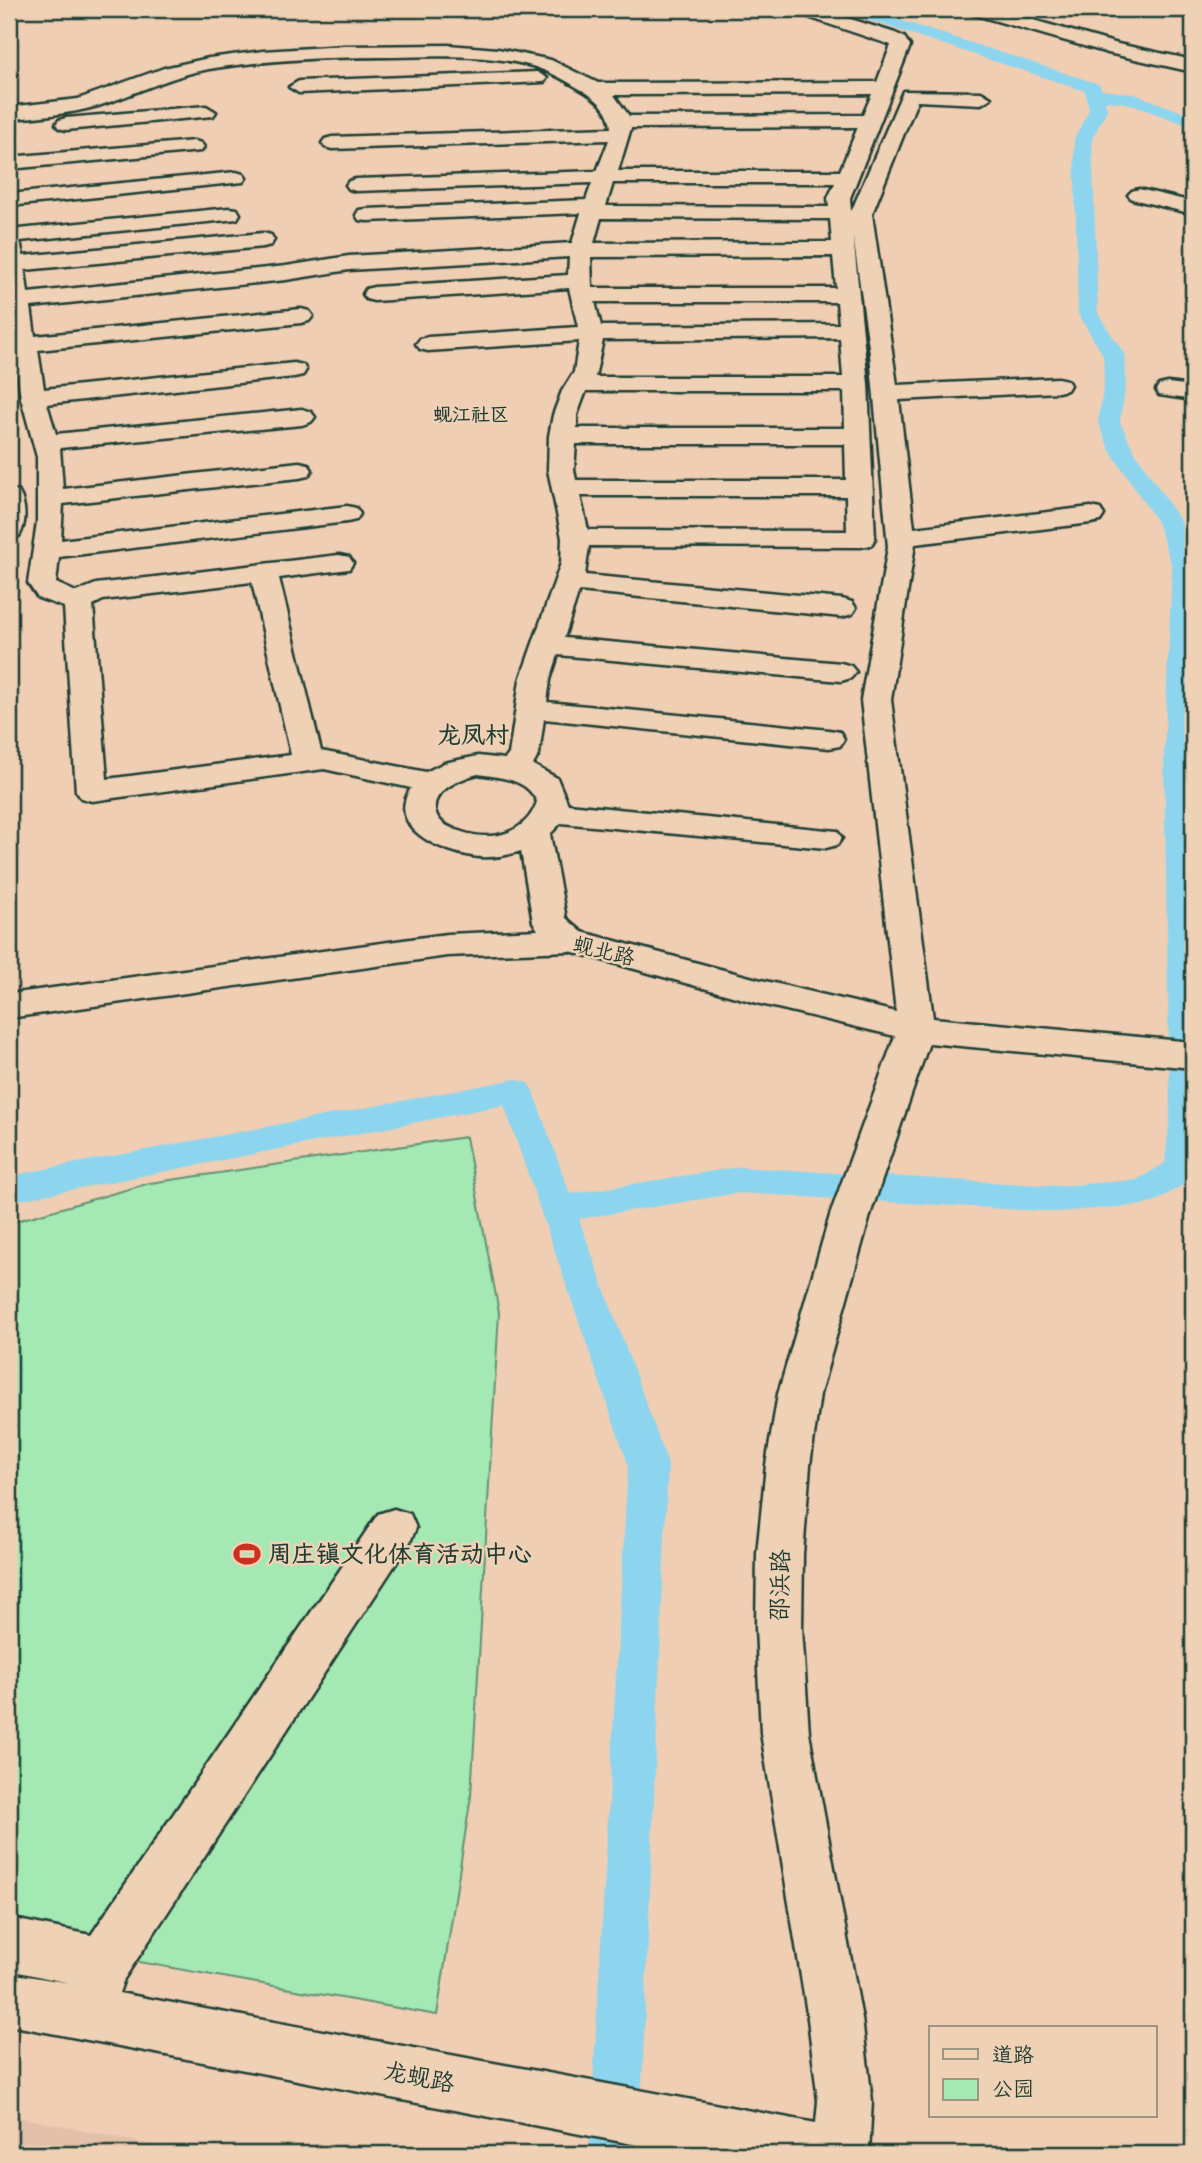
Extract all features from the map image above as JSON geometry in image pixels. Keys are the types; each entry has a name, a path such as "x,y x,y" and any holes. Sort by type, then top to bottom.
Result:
{"street":[{"path":"576,538 861,540 856,384 839,213 841,190 862,146 901,46 898,41 802,9"},
{"path":"975,9 1131,52 1193,66"},
{"path":"1131,52 1170,44"},
{"path":"9,113 66,108 181,69 295,54 410,50 483,53 532,60 573,77 619,127 645,145"},
{"path":"299,88 573,77"},
{"path":"592,99 886,88"},
{"path":"916,1029 876,699 902,547 886,393 860,214 909,95 981,97"},
{"path":"9,129 206,112"},
{"path":"332,143 619,127 872,121"},
{"path":"514,768 524,754 535,680 575,562 576,538 561,470 562,436 565,415 590,360 591,334 580,288 586,229 607,177 619,127"},
{"path":"834,146 862,146"},
{"path":"9,163 194,147"},
{"path":"356,185 607,177 848,177"},
{"path":"9,200 236,178"},
{"path":"1139,194 1193,208"},
{"path":"367,215 595,209 839,213"},
{"path":"10,247 229,214"},
{"path":"10,247 262,240"},
{"path":"10,247 33,398 47,442 50,522 43,583 48,592 80,601 96,592 340,563"},
{"path":"20,301 286,273 349,263 583,249 844,249"},
{"path":"374,294 580,288 849,295"},
{"path":"25,344 301,317"},
{"path":"428,344 591,334 851,331"},
{"path":"33,398 294,370"},
{"path":"578,384 856,384"},
{"path":"886,393 1058,385"},
{"path":"1168,390 1193,393"},
{"path":"47,442 302,417"},
{"path":"562,436 857,436"},
{"path":"50,498 299,470"},
{"path":"564,488 859,488"},
{"path":"9,497 9,530"},
{"path":"46,550 347,514"},
{"path":"901,538 1091,515"},
{"path":"264,572 308,761"},
{"path":"570,582 842,608"},
{"path":"80,601 77,610 92,791 324,760 431,783"},
{"path":"549,645 841,672"},
{"path":"530,709 829,739"},
{"path":"478,765 514,768 530,773 547,786 554,802 543,823 509,844 480,847 453,843 431,832 420,816 419,799 431,783 452,771 478,765"},
{"path":"543,823 826,838"},
{"path":"543,823 550,922 570,940"},
{"name":"蚬北路","path":"9,1006 447,945 570,940 761,992 916,1029 1193,1055"},
{"name":"邵浜路","path":"841,2154 845,2101 837,2033 785,1733 779,1628 780,1554 788,1465 799,1394 850,1212 916,1029"},
{"path":"85,2013 103,1964 394,1528"},
{"path":"9,1944 103,1964"},
{"name":"龙蚬路","path":"9,1998 830,2154"}],"shaded area":[{"path":"9,2115 197,2154 9,2154"}],"green space":[{"name":"周庄镇文化体育活动中心","path":"466,1137 499,1312 471,1796 437,2015 9,1939 9,1223 150,1183"}],"waterway":[{"path":"850,9 1093,88 1095,95"},
{"path":"558,1209 739,1180 1057,1199 1144,1192 1182,1169 1187,1117 1178,755 1185,566 1169,522 1121,449 1109,422 1115,384 1114,355 1088,314 1083,139 1098,110 1095,95"},
{"path":"1095,95 1129,98 1193,122"},
{"path":"9,1189 516,1091 648,1464 614,2154"}],"place":[{"name":"周庄镇文化体育活动中心","path":"247,1554"}],"district":[{"name":"蚬江社区","path":"471,414"},
{"name":"龙凤村","path":"473,735"}]}
